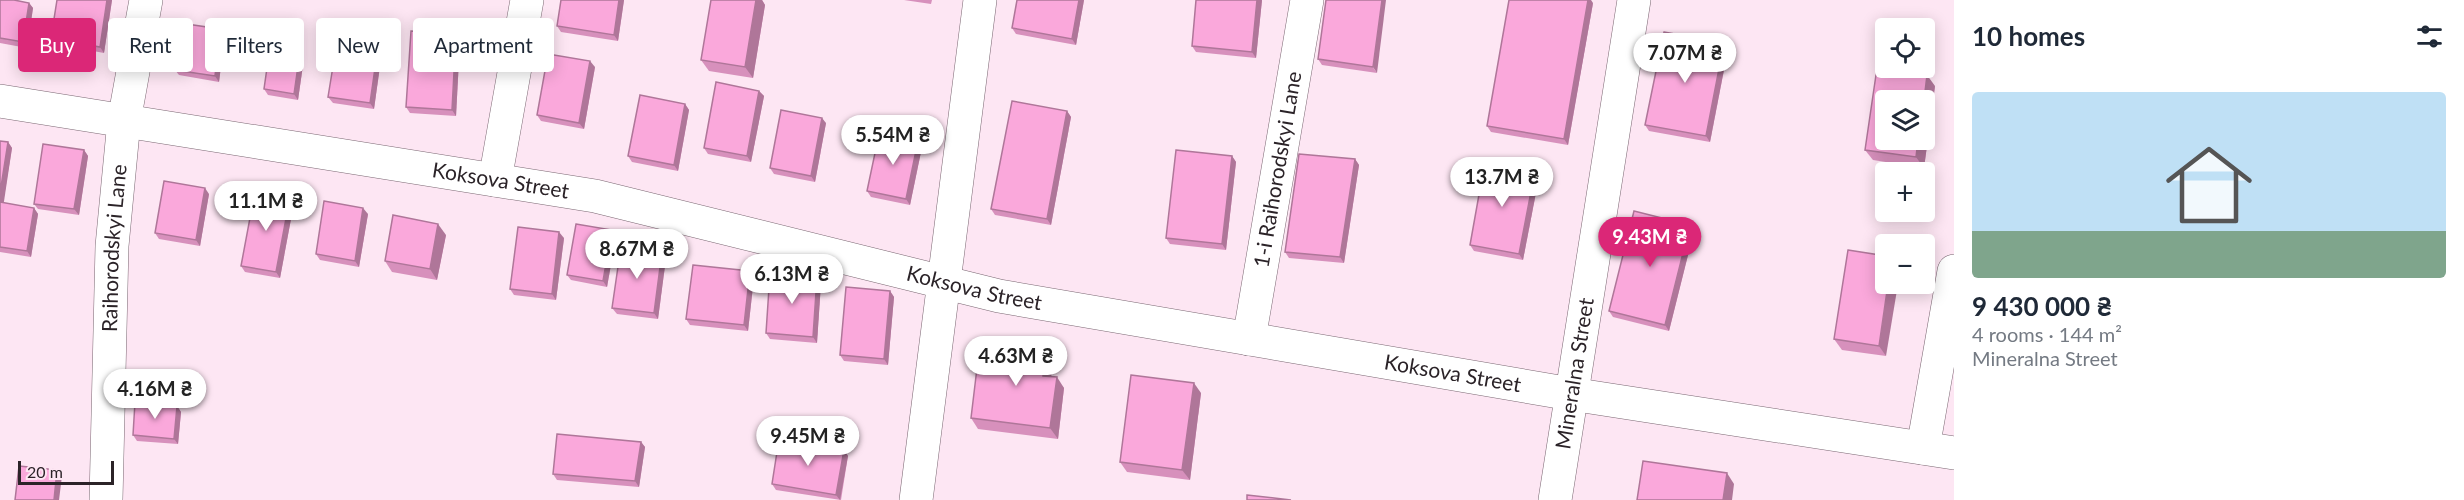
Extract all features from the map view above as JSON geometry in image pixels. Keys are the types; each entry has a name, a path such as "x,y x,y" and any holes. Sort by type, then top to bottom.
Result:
{"street":[{"name":"Raihorodskyi Lane","path":"106,500 112,246 124,121 146,0"},
{"path":"495,180 527,0"},
{"path":"916,500 981,0"},
{"name":"1-i Raihorodskyi Lane","path":"1248,339 1307,0"},
{"name":"Mineralna Street","path":"1555,500 1634,0"},
{"name":"Koksova Street","path":"0,101 596,196 999,296 1571,394 1939,450"},
{"path":"1939,450 1954,271"}],"building":[{"path":"0,0 29,3 27,18 18,18 18,41 0,38"},
{"path":"57,0 107,0 100,47 96,46 96,18 54,18"},
{"path":"561,0 619,0 614,35 557,26"},
{"path":"711,0 756,0 745,67 701,60"},
{"path":"1017,0 1079,0 1072,39 1012,28"},
{"path":"1196,0 1257,0 1252,52 1192,46"},
{"path":"1326,0 1382,0 1373,67 1318,59"},
{"path":"1509,0 1588,0 1564,139 1487,126"},
{"path":"193,25 205,27 205,72 215,72 215,76 188,72 193,72"},
{"path":"411,31 413,31 413,72 454,72 452,110 406,107"},
{"path":"1664,32 1724,43 1706,136 1645,125"},
{"path":"554,55 590,61 579,123 537,115 545,72 554,72"},
{"path":"266,72 297,72 294,94 264,89"},
{"path":"332,72 374,72 370,103 328,97"},
{"path":"1876,78 1927,78 1925,90 1875,90 1875,150 1917,150 1916,157 1865,150"},
{"path":"716,82 759,91 747,156 704,148"},
{"path":"640,95 685,104 674,165 628,156"},
{"path":"1012,101 1067,111 1047,219 991,209"},
{"path":"781,110 822,118 811,176 770,168"},
{"path":"879,134 918,141 906,199 867,191"},
{"path":"0,141 8,142 0,193"},
{"path":"43,144 84,150 74,209 34,204"},
{"path":"1176,150 1232,156 1222,244 1166,238"},
{"path":"1299,154 1355,159 1340,257 1285,252"},
{"path":"1485,161 1535,171 1519,254 1470,245"},
{"path":"164,181 205,188 196,240 155,233"},
{"path":"255,191 290,197 276,272 241,266"},
{"path":"324,201 363,208 355,261 316,254"},
{"path":"0,202 34,208 27,251 0,247"},
{"path":"1634,211 1690,225 1665,325 1609,311"},
{"path":"393,215 438,224 430,269 385,261"},
{"path":"576,224 612,230 603,281 567,275"},
{"path":"518,227 559,232 552,294 510,289"},
{"path":"621,246 662,252 654,313 612,308"},
{"path":"1848,250 1875,254 1875,294 1887,294 1879,346 1834,339"},
{"path":"693,265 750,271 744,325 686,319"},
{"path":"770,273 817,277 813,337 766,333"},
{"path":"846,287 890,291 884,359 840,355"},
{"path":"1002,338 1046,344 1043,376 1057,377 1050,428 971,418 977,368 998,371"},
{"path":"1131,375 1194,383 1182,470 1120,462"},
{"path":"135,402 177,406 174,439 133,435"},
{"path":"557,434 641,442 635,481 553,474"},
{"path":"779,439 844,450 836,495 772,484"},
{"path":"1643,461 1727,473 1723,500 1637,500"},
{"path":"19,466 57,470 54,500 15,500"},
{"path":"1247,495 1291,500 1247,500"}]}
